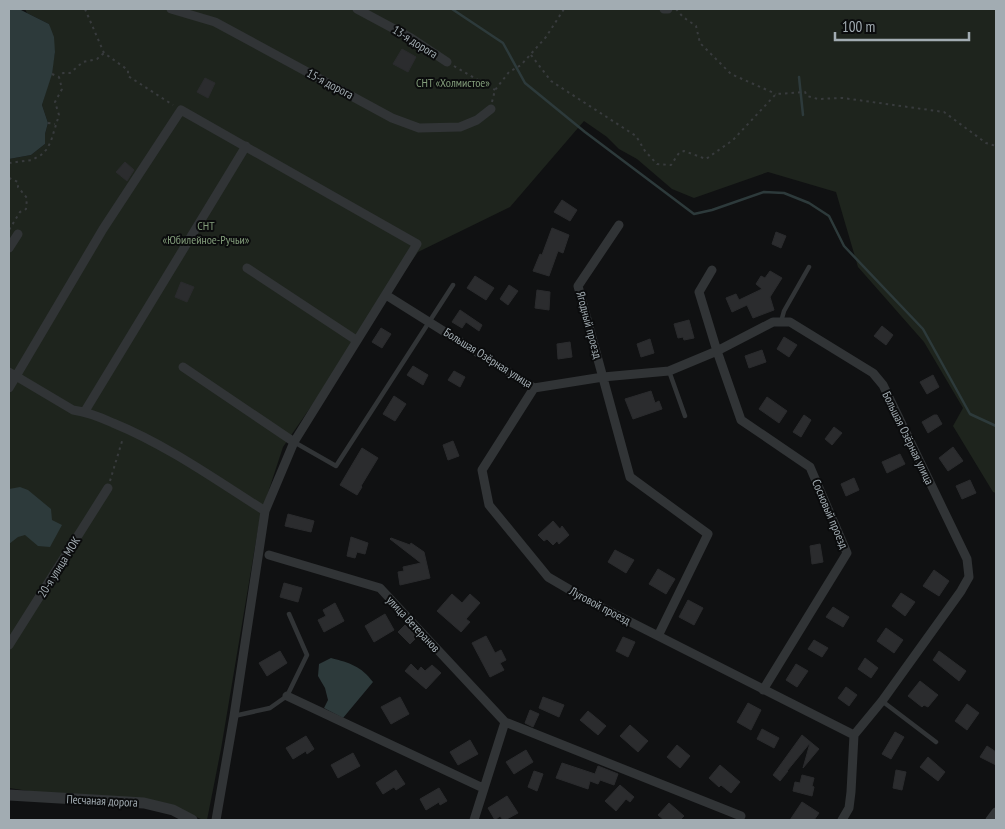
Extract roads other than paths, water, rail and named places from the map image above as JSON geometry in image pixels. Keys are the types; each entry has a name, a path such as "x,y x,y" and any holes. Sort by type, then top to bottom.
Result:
{"street":[{"name":"15-я дорога","path":"171,9 215,22 392,118 419,128 460,126 477,120 491,109"},
{"name":"13-я дорога","path":"358,9 411,38 447,62"},
{"path":"9,388 12,374 103,229 181,110 417,244 294,442 265,511 216,820"},
{"path":"85,411 246,146"},
{"name":"Ягодный проезд","path":"619,225 578,286 630,477 708,534 658,636"},
{"path":"9,248 18,234"},
{"path":"246,268 356,340"},
{"name":"Сосновый проезд","path":"712,270 699,292 741,420 810,468 847,553 763,690"},
{"name":"Большая Озёрная улица","path":"386,294 534,388 603,377 669,371 717,351 773,322 790,322 873,373 883,385 967,559 968,576 961,592 882,701 854,735"},
{"path":"183,367 294,442"},
{"path":"12,374 73,410 85,411 163,446 265,511"},
{"name":"Луговой проезд","path":"534,388 482,470 489,506 548,577 589,601 854,735"},
{"name":"20-я улица МОК","path":"9,645 108,488"},
{"name":"улица Ветеранов","path":"269,555 380,588 505,722 741,816"},
{"path":"287,696 484,788"},
{"path":"474,820 505,722"},
{"path":"842,820 849,808 854,735"},
{"name":"Песчаная дорога","path":"9,795 144,803 173,810 192,820"},
{"path":"990,820 996,812"}],"lane":[{"path":"781,322 784,311 808,267"},
{"path":"294,442 336,466 452,285"},
{"path":"669,371 685,416"},
{"path":"234,716 270,708 287,696 307,655 289,614"},
{"path":"882,701 936,742"}],"waterway":[{"path":"452,9 503,43 525,83 585,132 694,214 712,210 764,192 784,193 809,203 829,216 844,246 923,329 970,414 996,426"},
{"path":"799,77 803,115"}],"park label":[{"name":"СНТ «Холмистое»","path":"453,83"},
{"name":"СНТ «Юбилейное-Ручьи»","path":"206,233"}]}
